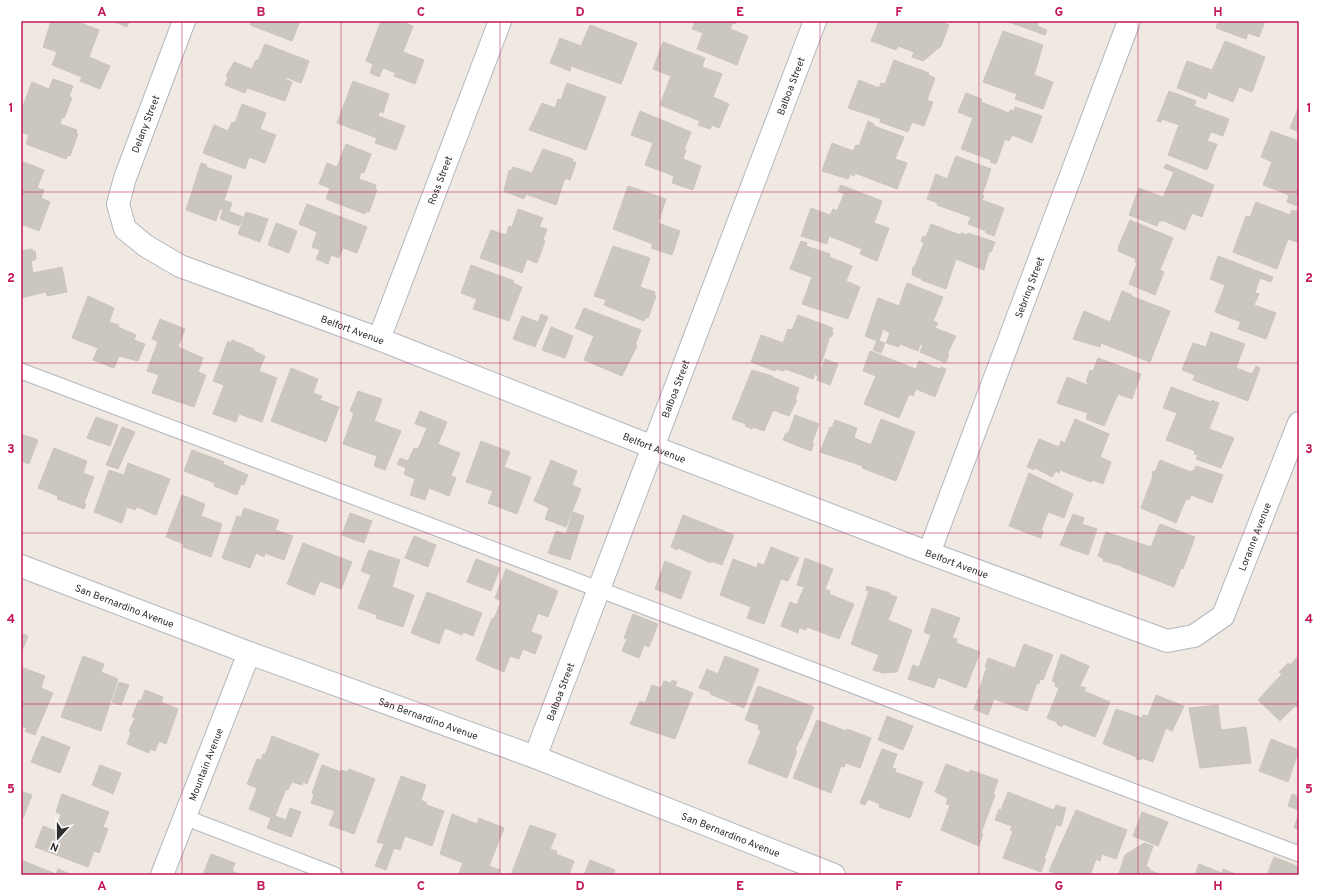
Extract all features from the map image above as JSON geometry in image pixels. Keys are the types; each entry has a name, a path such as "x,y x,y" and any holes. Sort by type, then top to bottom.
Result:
{"street":[{"name":"Delany Street","path":"125,228 118,204 125,178 184,21"},
{"name":"Ross Street","path":"379,339 500,21"},
{"name":"Balboa Street","path":"535,757 815,21"},
{"name":"Sebring Street","path":"929,553 1129,21"},
{"name":"Belfort Avenue","path":"125,228 146,246 180,266 379,339 653,447 929,553 1167,641 1194,636"},
{"name":"Loranne Avenue","path":"1194,636 1224,616 1299,423"},
{"name":"San Bernardino Avenue","path":"21,566 249,653 535,757 834,875"},
{"name":"Mountain Avenue","path":"162,875 249,653"}],"lane":[{"path":"21,371 1299,854"},
{"path":"184,817 335,875"}],"building":[{"path":"51,21 75,21 99,30 89,57 110,66 100,89 80,81 82,77 52,65 57,52 43,47"},
{"path":"112,21 129,21 127,27"},
{"path":"252,21 300,21 292,41 250,25"},
{"path":"381,21 400,21 413,26 403,52 424,60 415,84 394,76 396,73 383,68 379,77 370,73 373,64 366,61"},
{"path":"695,21 738,21 735,24 733,23 730,29 748,36 737,65 697,49 703,33 692,29"},
{"path":"879,21 939,21 949,25 941,46 923,61 912,57 914,52 898,46 896,50 871,41"},
{"path":"1006,21 1039,21 1037,26 1047,30 1045,35"},
{"path":"1218,21 1265,21 1259,37 1248,33 1246,39 1216,28"},
{"path":"590,25 637,43 621,84 571,66 570,71 550,63 560,38 581,46"},
{"path":"1003,31 1043,45 1034,75 1053,82 1043,109 1015,99 1017,94 983,82"},
{"path":"1225,41 1265,57 1252,92 1239,87 1233,102 1208,92 1206,99 1177,88 1187,61 1212,70"},
{"path":"663,42 705,58 702,67 722,74 713,97 729,104 719,128 712,125 710,129 698,125 700,121 660,105 671,76 653,69"},
{"path":"265,44 309,61 301,83 286,77 285,79 292,82 285,101 247,88 245,93 225,85 228,77 226,76 234,62 252,69 256,60 258,61"},
{"path":"894,60 929,73 928,75 935,78 927,100 933,102 924,126 912,122 908,132 880,122 881,119 848,108 859,80 879,88 881,83 885,84"},
{"path":"53,79 73,86 69,96 72,98 60,124 77,130 76,133 78,134 70,156 68,155 66,159 26,144 29,135 21,132 21,111 32,82 49,89"},
{"path":"353,81 389,94 383,113 380,111 378,116 405,126 396,150 375,143 377,138 337,123"},
{"path":"567,83 606,97 586,150 529,130 542,103 555,108 558,99 561,100"},
{"path":"1169,91 1196,101 1194,106 1229,119 1223,136 1211,132 1207,141 1217,144 1207,170 1168,155 1179,125 1162,119 1161,122 1157,121"},
{"path":"966,93 982,99 981,102 1009,113 1010,110 1014,111 1015,107 1042,116 1032,143 1012,135 1009,141 1005,139 996,164 990,162 991,160 961,149 973,118 958,112"},
{"path":"242,104 266,113 260,129 276,135 265,163 249,157 245,169 203,153 214,125 228,131 232,122 235,123"},
{"path":"1299,106 1299,132 1290,128"},
{"path":"640,111 691,132 684,150 686,150 683,159 701,166 693,190 672,183 674,176 645,165 653,143 631,135"},
{"path":"868,121 874,124 874,126 904,137 895,159 907,163 897,189 855,173 854,176 850,174 848,179 822,171 832,143 853,151 856,145 859,146"},
{"path":"1271,131 1299,141 1299,207 1287,202 1289,195 1263,185 1272,162 1261,157"},
{"path":"346,144 371,154 364,173 361,172 359,179 376,185 375,189 377,190 369,212 367,211 365,214 326,199 330,188 319,184 327,163 337,167"},
{"path":"543,149 573,159 572,161 576,163 570,180 565,178 556,205 526,194 524,199 504,191 509,170 511,171 513,167 532,173"},
{"path":"956,156 991,169 982,195 984,196 982,200 1004,208 994,236 968,224 971,217 937,205 938,203 927,199 936,174 947,179"},
{"path":"21,161 44,170 37,188 44,190 41,198 50,202 39,231 21,224"},
{"path":"201,163 207,165 206,167 232,176 224,200 232,203 229,211 243,217 239,226 220,219 223,210 220,209 216,221 186,210"},
{"path":"1166,164 1214,185 1202,217 1192,213 1185,230 1164,221 1159,221 1157,226 1129,215 1139,188 1163,197 1174,172 1164,168"},
{"path":"841,185 882,201 874,223 889,228 877,261 860,254 862,249 829,236 827,244 801,236 811,208 830,215 833,209 837,211 844,194 838,191"},
{"path":"628,186 666,199 658,223 680,231 672,255 651,248 653,244 613,229"},
{"path":"1256,202 1290,215 1292,210 1299,210 1299,243 1288,239 1277,269 1233,252 1246,216 1250,217"},
{"path":"307,204 367,227 357,253 343,248 339,258 331,255 328,264 316,259 320,250 312,247 317,232 299,224"},
{"path":"518,209 543,218 539,227 547,229 543,240 545,241 537,263 527,259 522,273 480,258 491,230 506,235 509,226 512,227"},
{"path":"246,212 268,219 260,242 238,234"},
{"path":"1130,220 1173,238 1160,270 1164,272 1155,295 1129,284 1137,263 1135,262 1136,259 1118,251 1119,245"},
{"path":"276,223 297,231 289,253 268,245"},
{"path":"931,224 960,235 961,233 967,235 968,233 995,242 991,252 989,252 984,270 956,259 946,289 912,275 913,267 914,268 924,243 921,241 923,236 926,237"},
{"path":"801,241 807,243 806,246 830,254 829,257 852,266 846,281 860,287 848,319 802,304 812,277 790,269"},
{"path":"613,246 650,258 640,287 655,292 654,295 656,296 648,318 646,317 644,321 604,305 606,300 594,296"},
{"path":"32,249 33,252 35,251 36,258 35,260 31,261 33,273 62,267 67,292 47,296 46,292 21,298 21,251"},
{"path":"1218,256 1273,277 1271,282 1260,278 1255,293 1259,294 1254,305 1276,313 1266,339 1238,329 1241,322 1215,312 1225,285 1210,279"},
{"path":"471,265 514,281 513,283 522,287 509,321 473,309 477,299 461,293"},
{"path":"907,283 943,297 933,321 938,323 935,328 956,336 947,354 949,354 946,363 920,352 923,345 920,344 918,351 900,344 899,347 886,343 890,333 883,329 879,341 885,343 881,353 873,350 877,341 865,336 878,298 899,306"},
{"path":"1122,291 1170,311 1150,362 1101,343 1100,347 1073,339 1084,311 1110,322"},
{"path":"88,296 114,308 109,322 119,325 118,327 136,335 134,340 145,344 138,361 119,356 114,368 93,360 98,348 72,338"},
{"path":"584,308 641,330 635,345 637,346 622,376 584,360 594,336 575,328"},
{"path":"541,314 548,317 535,347 513,339 522,316 538,322"},
{"path":"798,315 833,328 831,332 833,332 832,337 830,336 820,367 822,368 825,359 838,364 830,385 817,380 818,376 815,374 813,379 785,369 784,371 776,369 775,371 751,362 761,335 783,343 788,329 792,330"},
{"path":"160,319 185,329 178,347 203,358 198,372 206,375 194,407 152,393 159,375 147,371 157,344 157,341 152,339"},
{"path":"551,327 573,336 565,358 542,350"},
{"path":"1211,332 1245,344 1236,368 1252,374 1256,366 1260,368 1248,401 1193,380 1195,375 1182,370 1193,343 1206,347"},
{"path":"232,340 254,349 254,351 265,356 259,371 277,378 262,422 239,414 236,422 213,414 224,385 213,381 228,341 231,343"},
{"path":"870,351 916,369 919,361 940,369 941,367 946,369 935,397 916,389 913,396 909,394 899,418 864,404 876,376 863,371"},
{"path":"1098,358 1141,374 1132,399 1118,394 1104,426 1086,419 1088,413 1057,403 1067,377 1088,385 1086,382 1090,370 1093,371"},
{"path":"291,368 318,379 313,393 322,396 320,400 339,407 326,442 271,421"},
{"path":"752,370 772,376 799,388 795,399 797,400 789,416 773,410 764,431 753,427 752,429 745,426 746,424 732,419"},
{"path":"1171,387 1211,402 1212,400 1219,403 1209,429 1234,438 1221,468 1196,459 1198,455 1194,454 1195,451 1166,440 1177,413 1163,408"},
{"path":"358,391 382,399 374,421 401,431 385,470 374,466 377,456 343,444 354,413 350,411"},
{"path":"420,411 447,422 438,444 460,453 451,476 456,478 449,496 429,488 425,500 410,495 415,479 404,474 406,468 397,464 400,458 408,461 414,448 418,449 427,428 415,424"},
{"path":"795,415 819,424 812,443 814,444 811,451 783,440 786,433 788,434"},
{"path":"96,417 118,425 110,446 87,438"},
{"path":"881,419 915,432 896,481 862,468 863,466 820,452 830,427 832,428 835,420 857,428 854,438 871,445"},
{"path":"1075,419 1109,434 1100,457 1111,462 1103,484 1092,480 1091,482 1060,470 1059,473 1056,471 1052,477 1035,468 1034,470 1027,467 1039,439 1059,447 1061,441 1065,443"},
{"path":"122,427 135,432 118,469 106,465"},
{"path":"21,434 38,440 29,464 21,461"},
{"path":"481,441 510,452 504,467 531,477 517,514 488,503 493,491 466,482"},
{"path":"54,448 87,461 83,473 94,477 84,503 86,504 84,509 57,499 58,496 38,488"},
{"path":"192,450 224,462 223,464 248,475 244,485 241,484 237,495 214,486 215,483 184,471"},
{"path":"551,460 577,471 572,485 581,489 566,527 545,519 549,508 534,501"},
{"path":"1160,460 1191,472 1192,470 1194,471 1196,466 1223,475 1212,503 1191,495 1189,500 1186,499 1176,523 1141,508 1153,476 1153,471 1155,472"},
{"path":"128,463 170,479 156,515 137,507 135,510 127,507 122,523 94,512 109,470 124,475"},
{"path":"1029,473 1073,494 1064,518 1048,512 1041,531 1043,531 1041,538 1009,526"},
{"path":"182,495 205,504 201,516 222,524 211,557 183,547 184,544 166,537"},
{"path":"244,508 279,520 275,530 293,536 284,560 265,553 264,557 256,553 250,568 222,558 237,516 241,517"},
{"path":"573,512 584,516 570,560 548,553 556,531 566,534"},
{"path":"350,513 372,521 364,543 342,535"},
{"path":"1073,514 1084,518 1082,524 1097,529 1088,555 1060,545"},
{"path":"683,515 734,535 722,565 711,561 711,563 678,548 677,550 671,547"},
{"path":"1160,524 1195,537 1183,569 1181,568 1174,587 1122,566 1103,561 1104,559 1098,556 1106,532 1151,547"},
{"path":"414,536 436,545 428,567 405,558"},
{"path":"303,543 352,562 341,589 320,581 314,595 287,584"},
{"path":"771,547 799,558 788,581 781,579 764,624 747,618 751,607 720,595 733,559 757,568 758,563 764,565"},
{"path":"369,550 400,560 392,587 414,595 403,627 376,618 377,615 358,608 371,575 361,571"},
{"path":"805,558 833,569 825,589 830,591 829,594 854,604 839,639 807,627 806,630 799,628 798,633 781,626 790,602 797,605 804,587 797,585"},
{"path":"476,559 500,568 491,591 467,582"},
{"path":"665,561 691,572 681,599 655,589"},
{"path":"506,569 558,591 548,617 538,613 531,632 542,636 535,654 523,649 519,659 510,656 504,672 476,660 492,618 494,619 501,601 495,598"},
{"path":"867,586 890,593 890,595 897,597 888,620 912,630 897,672 883,673 873,670 879,655 851,644 869,591 866,590"},
{"path":"427,592 482,613 473,636 463,632 462,635 445,628 439,644 411,633"},
{"path":"932,608 960,618 952,638 957,639 956,643 980,652 966,688 938,677 934,688 908,679 913,665 919,667 931,635 924,632"},
{"path":"633,614 658,624 649,647 644,645 639,658 622,651 627,639 624,638"},
{"path":"21,633 28,636 21,653"},
{"path":"1024,644 1053,655 1043,680 1040,679 1039,684 1037,683 1027,711 994,699 988,715 974,709 980,693 978,693 987,667 985,667 988,658 1015,668"},
{"path":"1061,654 1089,666 1080,686 1086,688 1084,691 1110,702 1095,737 1063,724 1062,727 1057,724 1057,722 1047,718 1059,688 1055,686 1056,683 1052,681"},
{"path":"1299,655 1299,709 1295,706 1280,721 1258,700 1282,674 1279,672 1288,663 1290,665"},
{"path":"83,656 104,664 101,672 118,679 101,731 61,717"},
{"path":"725,656 759,669 744,708 710,694 711,692 699,688 707,669 718,674"},
{"path":"21,667 45,676 41,688 53,693 35,735 25,731 27,728 21,726"},
{"path":"672,680 677,682 675,686 693,693 675,739 630,724 640,701 645,703 652,685 661,688 664,681 671,683"},
{"path":"119,682 129,685 121,705 112,702"},
{"path":"758,686 814,707 795,750 797,751 787,778 748,763 761,731 758,729 759,725 745,720"},
{"path":"145,690 163,697 161,702 178,709 166,744 159,741 155,751 150,749 149,753 127,744 131,732 129,731 135,718 132,717"},
{"path":"1156,695 1184,706 1172,731 1166,728 1153,762 1141,758 1141,760 1136,759 1137,757 1103,744 1116,709 1142,718 1143,715 1148,716"},
{"path":"1218,705 1221,730 1246,727 1251,763 1200,768 1189,708"},
{"path":"887,716 913,726 903,750 878,740"},
{"path":"817,720 846,731 847,729 871,738 860,768 846,763 844,767 841,766 831,793 793,778"},
{"path":"42,736 70,747 60,773 31,762"},
{"path":"272,736 319,754 307,784 303,782 302,785 292,782 288,790 286,789 275,816 286,820 290,808 301,812 291,837 267,828 271,818 249,809 257,788 247,784 257,759 261,760 263,754 265,755"},
{"path":"1271,739 1299,750 1288,782 1259,771"},
{"path":"882,749 897,754 892,768 896,769 895,772 923,782 910,818 879,807 880,804 868,799 865,805 860,803"},
{"path":"946,764 969,773 970,770 998,780 993,794 995,795 981,833 983,834 979,846 941,830 950,805 946,804 948,798 935,792"},
{"path":"100,765 121,773 113,794 92,785"},
{"path":"322,765 341,772 342,770 348,772 349,769 375,779 354,834 329,825 335,811 311,803 314,794 312,793"},
{"path":"401,776 426,785 421,800 427,803 426,805 444,811 432,846 405,836 400,850 394,848 386,870 375,866 384,844 377,842"},
{"path":"21,791 32,795 23,818 21,817"},
{"path":"1008,792 1054,810 1056,805 1066,808 1061,826 1056,825 1041,872 1003,858 1013,831 1010,830 1012,826 995,820 999,809 1001,810"},
{"path":"62,794 109,812 103,827 108,829 99,853 94,851 88,867 35,847 43,826 56,831 61,814 56,812"},
{"path":"1292,794 1299,797 1299,810 1288,806"},
{"path":"1076,810 1127,830 1116,859 1102,854 1100,861 1096,859 1090,875 1059,875 1049,871"},
{"path":"1142,812 1168,822 1158,846 1133,836"},
{"path":"1299,813 1299,829 1294,828"},
{"path":"452,814 477,824 479,818 504,828 489,866 500,870 498,875 464,875 459,873 463,863 440,854"},
{"path":"530,825 556,834 550,849 557,851 556,854 574,861 569,875 511,875"},
{"path":"1144,843 1153,846 1146,866 1150,868 1149,870 1162,875 1124,875 1119,873 1125,855"},
{"path":"211,854 235,863 232,871 241,875 203,875"},
{"path":"1274,857 1299,867 1298,875 1267,875"},
{"path":"21,860 56,874 58,869 72,875 21,875"},
{"path":"590,860 615,870 614,873 619,875 584,875"},
{"path":"1199,864 1222,873 1223,869 1238,875 1195,875"}]}
